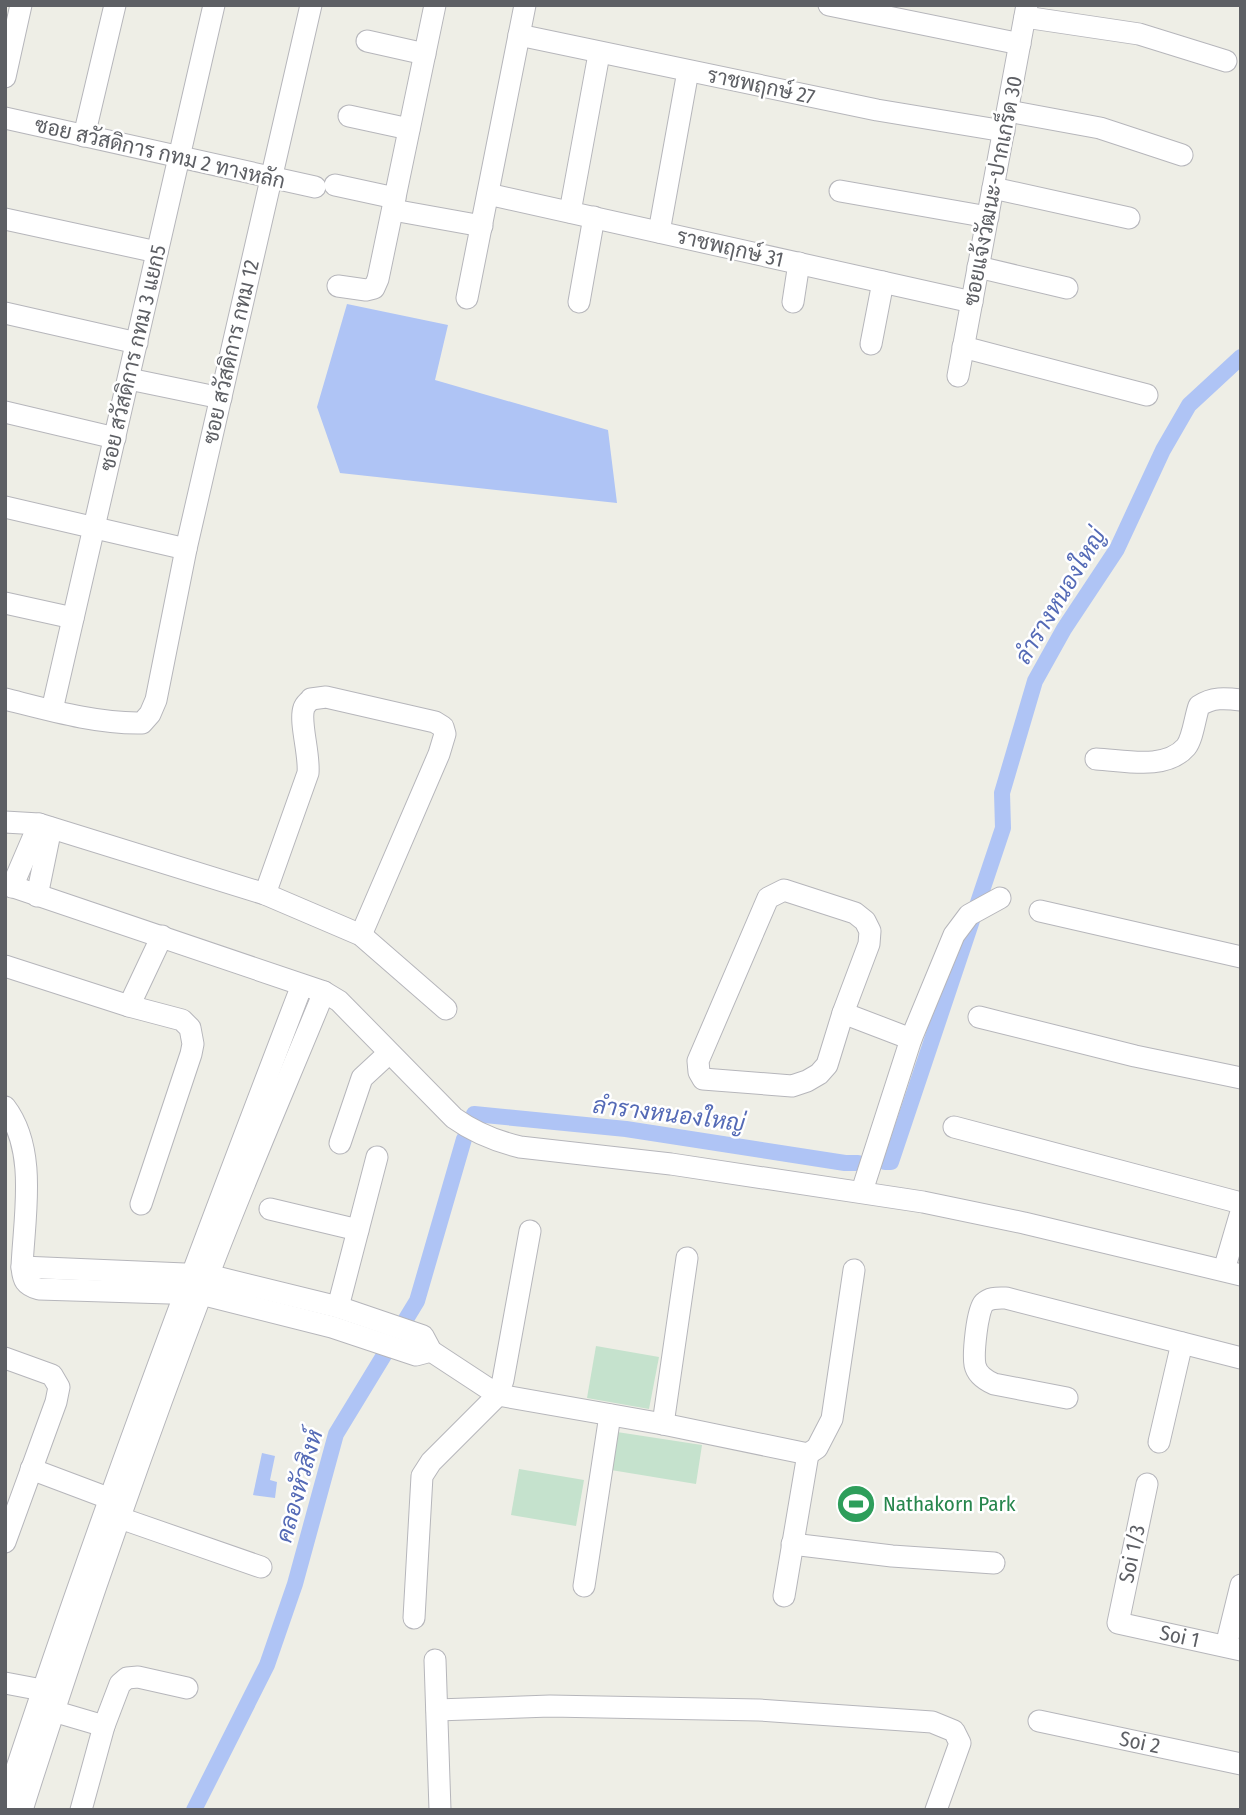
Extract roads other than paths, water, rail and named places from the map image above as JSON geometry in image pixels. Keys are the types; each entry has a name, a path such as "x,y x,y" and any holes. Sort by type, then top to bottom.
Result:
{"street":[{"path":"5,77 21,5"},
{"path":"83,136 115,5"},
{"name":"ซอย สวัสดิการ กทม 3 แยก5","path":"52,710 214,5"},
{"name":"ซอย สวัสดิการ กทม 12","path":"52,710 126,723 142,723 156,701 186,549 311,5"},
{"path":"338,286 366,290 374,288 378,279 435,5"},
{"path":"467,298 525,5"},
{"path":"829,5 1020,44"},
{"path":"1026,11 1139,34 1226,61"},
{"name":"ซอยแจ้งวัฒนะ-ปากเกร็ด 30","path":"958,376 1026,11"},
{"name":"ราชพฤกษ์ 27","path":"519,35 599,54 877,110 1100,128 1182,155"},
{"path":"367,41 425,54"},
{"path":"570,212 599,54"},
{"path":"659,232 688,71"},
{"path":"349,116 410,129"},
{"name":"ซอย สวัสดิการ กทม 2 ทางหลัก","path":"5,118 271,178 325,186 482,226"},
{"path":"993,188 1129,218"},
{"path":"840,191 988,217"},
{"name":"ราชพฤกษ์ 31","path":"488,194 972,302"},
{"path":"579,302 594,218"},
{"path":"5,219 157,252"},
{"path":"793,302 799,263"},
{"path":"978,267 1067,288"},
{"path":"871,344 883,282"},
{"path":"5,313 137,343"},
{"path":"963,347 1147,395"},
{"path":"129,379 221,398"},
{"path":"5,412 115,438"},
{"path":"5,507 186,549"},
{"path":"5,603 74,618"},
{"path":"265,894 308,773 309,760 303,720 304,708 311,699 326,697 435,722 443,727 445,734 439,754 361,935"},
{"path":"5,699 52,710"},
{"path":"1096,759 1151,762 1172,758 1187,746 1199,706 1208,700 1241,700"},
{"path":"5,822 45,826 265,894 361,935 446,1009"},
{"path":"45,826 9,886 324,992 339,1001 454,1118 496,1142 862,1191 1012,1220 1233,1272 1241,1212"},
{"path":"37,896 45,826"},
{"path":"783,890 855,914 865,921 870,931 869,944 843,1013 827,1065 807,1081 792,1086 716,1081 703,1079 699,1072 698,1061 768,898 783,890"},
{"path":"862,1191 911,1039 954,934 969,915 994,900"},
{"path":"1040,911 1241,957"},
{"path":"129,1006 162,936"},
{"path":"5,966 129,1006 183,1020 190,1028 193,1044 141,1204"},
{"path":"22,1810 119,1507 302,985"},
{"path":"196,1284 324,992"},
{"path":"843,1013 911,1039"},
{"path":"979,1017 1135,1056 1241,1078"},
{"path":"340,1143 362,1078 389,1053"},
{"path":"5,1107 20,1133 26,1173 15,1195 22,1267 25,1282 29,1286 39,1289 196,1284 338,1307 394,1337"},
{"path":"954,1127 1241,1203"},
{"path":"338,1307 377,1157"},
{"path":"270,1209 358,1230"},
{"path":"415,1618 422,1476 448,1443 498,1395 530,1231"},
{"path":"663,1424 688,1258"},
{"path":"196,1284 332,1326 394,1337 423,1336 431,1351 498,1395 663,1424 808,1454 817,1448 831,1419 854,1270"},
{"path":"1067,1398 994,1384 978,1374 975,1364 978,1317 983,1304 993,1298 1006,1298 1241,1358"},
{"path":"1159,1442 1182,1343"},
{"path":"5,1359 52,1375 59,1387 56,1402 5,1542"},
{"path":"584,1586 610,1415"},
{"path":"784,1596 808,1454"},
{"path":"31,1468 261,1567"},
{"name":"Soi 1/3","path":"1118,1623 1147,1484"},
{"path":"5,1804 42,1690 119,1507"},
{"path":"792,1544 892,1556 993,1563"},
{"path":"1234,1648 1241,1585"},
{"name":"Soi 1","path":"1118,1623 1234,1648"},
{"path":"435,1660 440,1810"},
{"path":"85,1809 104,1726 120,1684 127,1678 138,1676 187,1688"},
{"path":"5,1683 42,1690"},
{"path":"42,1690 53,1711 104,1726"},
{"path":"437,1710 550,1706 759,1710 932,1722 954,1731 960,1743 936,1810"},
{"name":"Soi 2","path":"1039,1721 1241,1765"}],"water":[{"path":"347,304 448,325 435,380 608,430 617,503 340,473 317,407"},
{"path":"262,1453 275,1456 270,1480 277,1482 275,1498 253,1495"},
{"name":"Nathakorn Park","path":"840,1493 874,1498 872,1516 837,1511"}],"waterway":[{"name":"ลำรางหนองใหญ่","path":"885,1162 891,1162 1003,828 1002,793 1035,681 1064,629 1117,549 1163,450 1189,405 1241,357"},
{"name":"ลำรางหนองใหญ่","path":"474,1116 626,1129 858,1163"},
{"name":"คลองหัวสิงห์","path":"194,1810 267,1665 295,1584 336,1434 417,1301 464,1139"}],"place":[{"name":"Nathakorn Park","path":"856,1504"}]}
